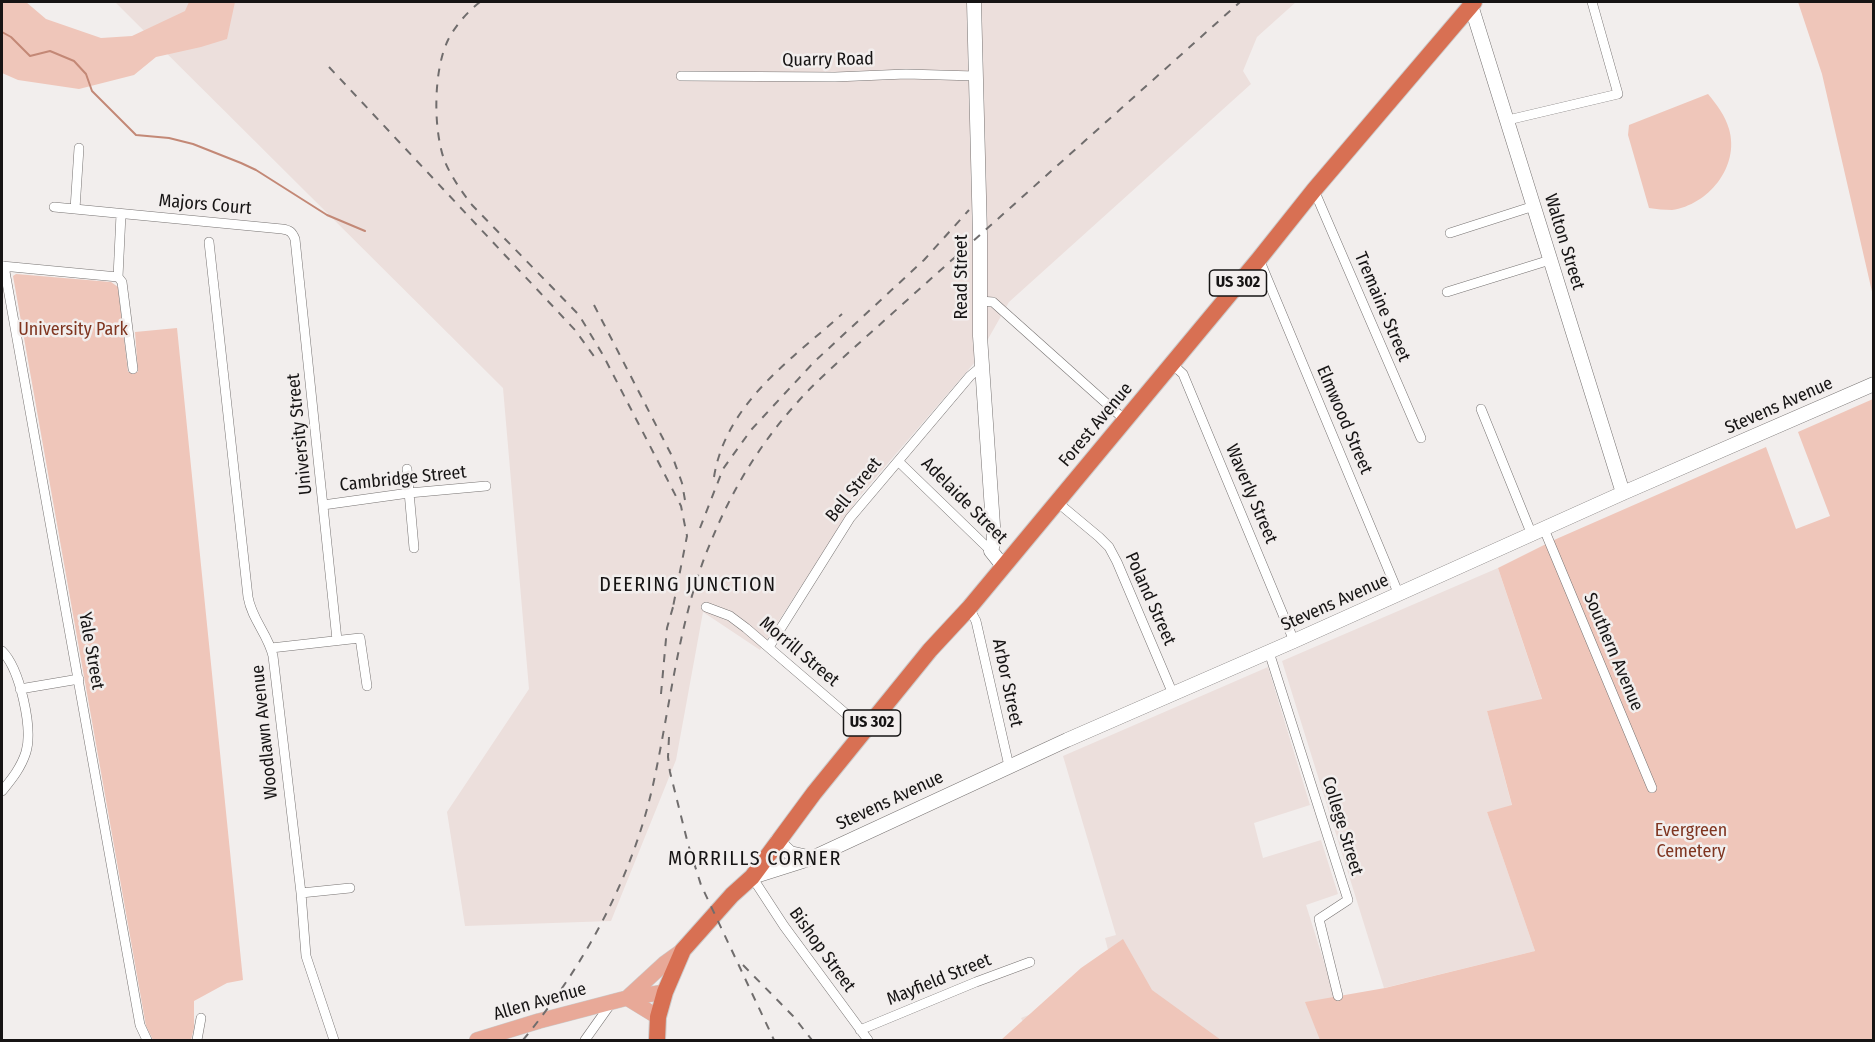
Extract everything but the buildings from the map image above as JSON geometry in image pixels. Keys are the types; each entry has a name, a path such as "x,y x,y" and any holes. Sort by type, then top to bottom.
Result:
{"highway":[{"name":"Forest Avenue","path":"752,877 777,841 930,650 969,608 1314,190 1472,3"},
{"name":"US 302","path":"657,1041 658,1017 665,992 683,950 752,877"}],"main road":[{"name":"Read Street","path":"974,2 982,366 994,540 991,551"},
{"name":"Walton Street","path":"1472,3 1623,493"},
{"name":"Stevens Avenue","path":"752,877 812,858 1009,766 1874,384"},
{"name":"Adelaide Street","path":"991,551 1003,566"},
{"path":"777,841 790,852 812,858"},
{"path":"658,1017 620,1000 683,950"},
{"name":"Allen Avenue","path":"477,1041 539,1021 620,1000 665,992"}],"street":[{"path":"1508,120 1618,94 1592,2"},
{"name":"Quarry Road","path":"681,76 835,77 906,74 975,76"},
{"path":"75,209 79,148"},
{"name":"Tremaine Street","path":"1314,190 1421,438"},
{"path":"1450,233 1534,206"},
{"name":"Majors Court","path":"54,207 286,229"},
{"path":"121,214 118,277 122,282 133,369"},
{"name":"University Street","path":"286,229 293,234 295,239 337,639"},
{"name":"Woodlawn Avenue","path":"208,242 248,597 253,616 271,648 309,970 334,1041"},
{"name":"Elmwood Street","path":"1259,259 1399,595"},
{"path":"1447,292 1550,260"},
{"path":"3,266 118,277"},
{"name":"Yale Street","path":"3,266 140,1026 147,1041"},
{"path":"980,302 993,302 1125,420"},
{"name":"Waverly Street","path":"1172,364 1183,374 1294,641"},
{"name":"Bell Street","path":"769,647 862,502 899,462 970,376 982,366"},
{"name":"Southern Avenue","path":"1481,409 1652,788"},
{"name":"Adelaide Street","path":"899,462 991,551"},
{"path":"407,469 414,548"},
{"name":"Cambridge Street","path":"323,505 409,493 486,486"},
{"name":"Poland Street","path":"1057,502 1109,547 1121,570 1173,694"},
{"name":"Morrill Street","path":"706,607 730,616 866,731"},
{"name":"Arbor Street","path":"969,608 976,621 1009,766"},
{"path":"271,648 360,638 367,686"},
{"path":"2,651 13,668 20,689 28,734 27,749 21,765 2,791"},
{"name":"College Street","path":"1269,652 1348,900 1319,919 1338,996"},
{"path":"20,689 79,679"},
{"name":"Bishop Street","path":"752,877 784,926 868,1041"},
{"path":"301,893 350,888"},
{"name":"Mayfield Street","path":"860,1030 1030,962"},
{"path":"585,1041 620,1000"},
{"path":"197,1041 201,1018"}],"shaded area":[{"path":"115,2 1296,2 1257,37 1243,71 1251,84 1009,302 975,362 858,498 760,650 703,612 676,760 611,921 465,926 447,812 529,689 503,388"},
{"path":"1498,568 1542,700 1487,711 1512,806 1487,812 1535,951 1384,988 1282,661"},
{"path":"1268,667 1310,805 1254,823 1263,858 1321,840 1338,894 1306,905 1335,997 1358,1040 1032,1040 1021,1018 1116,981 1105,938 1116,935 1063,756"}],"green space":[{"path":"2,2 26,2 46,19 101,38 132,36 185,11 189,2 235,2 227,39 156,57 134,75 79,89 18,80 2,73"},
{"path":"1798,2 1873,2 1873,296 1822,74"},
{"path":"1708,94 1718,106 1729,129 1730,157 1725,170 1718,182 1698,201 1672,210 1649,208 1628,135 1629,125"},
{"name":"University Park","path":"16,274 111,282 118,287 128,372 138,372 135,332 177,328 243,980 227,983 194,1001 194,1028 191,1040 153,1040 146,1026 13,276"},
{"name":"Evergreen Cemetery","path":"1873,399 1873,1040 1320,1040 1305,1002 1385,988 1535,951 1487,812 1512,805 1487,711 1542,699 1498,568 1554,540 1766,447 1796,529 1830,516 1798,432"},
{"path":"1123,939 1152,990 1221,1040 1001,1040 1081,968"}],"waterway":[{"path":"2,32 11,37 30,56 50,51 74,61 86,74 92,91 136,135 169,138 193,144 241,163 327,215 365,231"}],"railway":[{"path":"480,2 462,19 448,40 443,53 436,101 438,134 445,162 457,185 472,205 579,315 603,355 681,506 687,536 673,607"},
{"path":"523,1040 545,1012 585,952 619,887 644,820 653,785 691,598 712,539 728,503 759,452 782,420 825,374 1240,2"},
{"path":"329,67 575,330 596,359"},
{"path":"700,528 723,469 751,430 814,362 924,260 969,210"},
{"path":"594,305 673,458 682,483 686,506"},
{"path":"714,477 721,451 746,405 782,366 842,314"},
{"path":"661,694 667,628 675,600"},
{"path":"669,737 670,772 701,885 774,1040"},
{"path":"743,965 793,1016 812,1040"}],"district":[{"name":"DEERING JUNCTION","path":"688,585"},
{"name":"MORRILLS CORNER","path":"755,859"}]}
